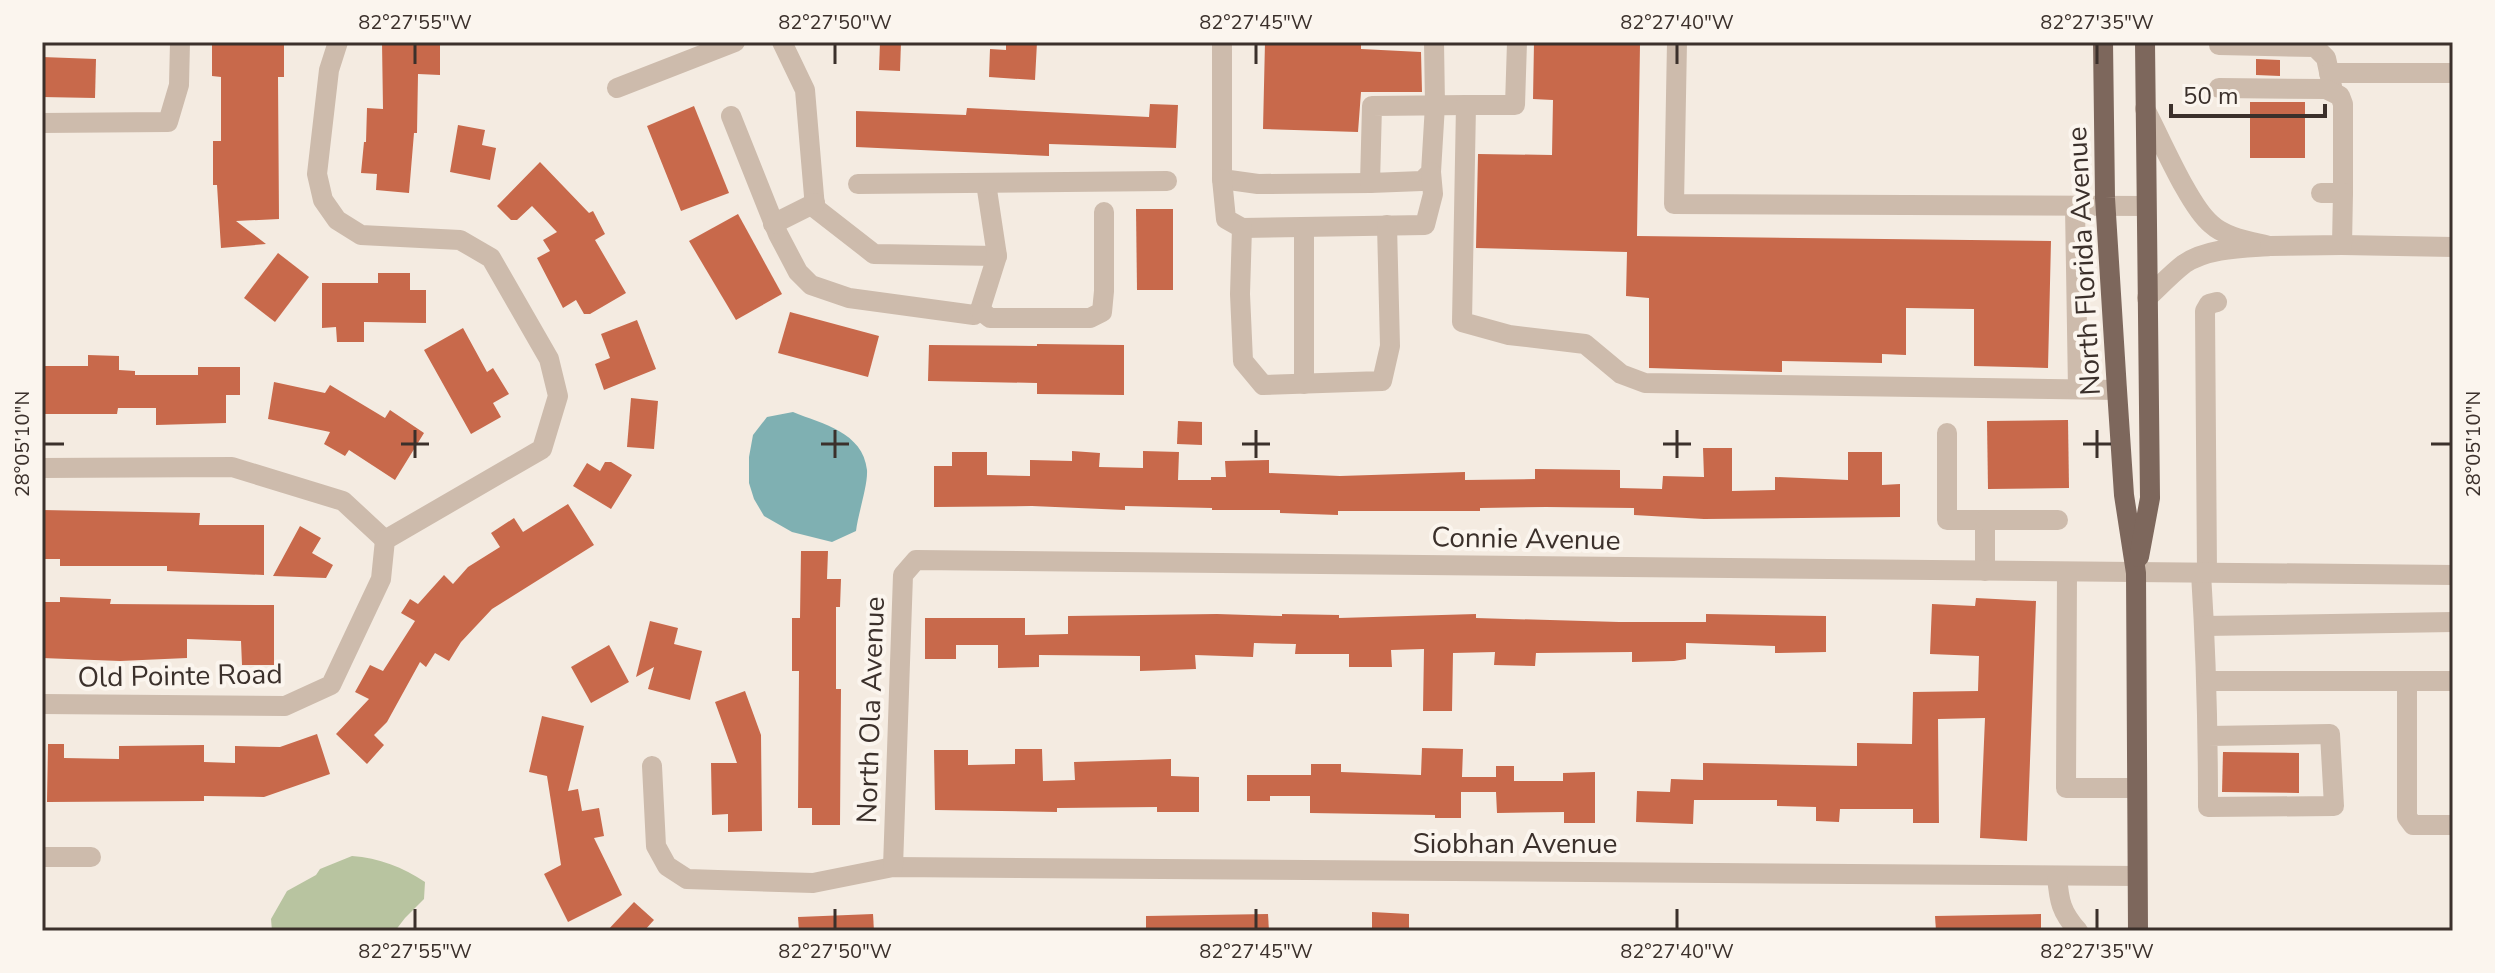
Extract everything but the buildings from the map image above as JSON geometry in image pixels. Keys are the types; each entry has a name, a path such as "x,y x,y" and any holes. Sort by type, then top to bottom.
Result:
{"main road":[{"name":"North Florida Avenue","path":"2103,42 2106,207 2117,390 2124,495 2136,573 2138,931"},
{"name":"North Florida Avenue","path":"2136,573 2150,498 2145,42"}],"street":[{"path":"42,123 168,122 179,85 180,42"},
{"path":"42,468 232,467 343,501 385,540 542,449 558,396 549,359 491,258 460,240 361,235 337,220 323,200 317,174 329,70 338,42"},
{"path":"617,88 735,42"},
{"path":"782,42 805,90 815,208 874,254 997,256"},
{"path":"1222,42 1222,179 1226,219 1242,228 1425,225 1433,194 1434,42"},
{"path":"1370,183 1372,106 1515,105 1517,42"},
{"path":"1677,42 1674,204 2146,206"},
{"path":"2219,45 2315,47 2326,58 2331,82 2343,104 2342,245"},
{"path":"2219,88 2318,89 2331,82 2453,73"},
{"path":"1466,105 1462,322 1509,335 1585,344 1621,374 1645,383 2117,390"},
{"path":"2145,109 2196,206 2209,224 2231,236 2270,246"},
{"path":"731,116 773,224 798,272 811,285 849,298 950,314 974,315 980,310 997,256 986,183"},
{"path":"1222,179 1258,184 1370,183 1422,181 1431,172"},
{"path":"858,184 1167,181"},
{"path":"2321,193 2343,193"},
{"path":"773,224 815,203"},
{"path":"2075,207 2078,389"},
{"path":"980,310 990,318 1090,318 1102,312 1104,212"},
{"path":"1242,228 1240,294 1243,361 1263,385 1382,381 1390,346 1387,225"},
{"path":"1304,227 1304,384"},
{"path":"2147,298 2183,265 2229,249 2342,245 2453,247"},
{"path":"2208,736 2330,734 2334,806 2208,807 2208,736 2208,681 2204,626 2205,311 2209,304 2217,302"},
{"path":"1947,433 1947,520 2058,520"},
{"path":"1985,520 1985,571"},
{"name":"Old Pointe Road","path":"42,704 285,706 331,685 381,579 385,540"},
{"name":"Connie Avenue","path":"916,560 2453,575"},
{"name":"North Ola Avenue","path":"893,867 903,575 916,560"},
{"path":"2067,572 2066,788 2137,788"},
{"path":"2204,626 2453,622"},
{"path":"2208,681 2453,681"},
{"path":"2407,681 2407,817 2413,825 2453,825"},
{"name":"Siobhan Avenue","path":"652,766 656,846 667,866 687,879 813,883 893,867 2137,876"},
{"path":"42,857 91,857"},
{"path":"2057,876 2059,902 2078,931"}],"green space":[{"path":"352,856 390,864 425,882 424,899 395,931 272,931 271,919 287,891 316,875 320,869"}],"water":[{"path":"793,412 839,431 858,447 864,457 867,476 856,531 832,542 792,532 764,516 749,483 753,435 767,417"}]}
